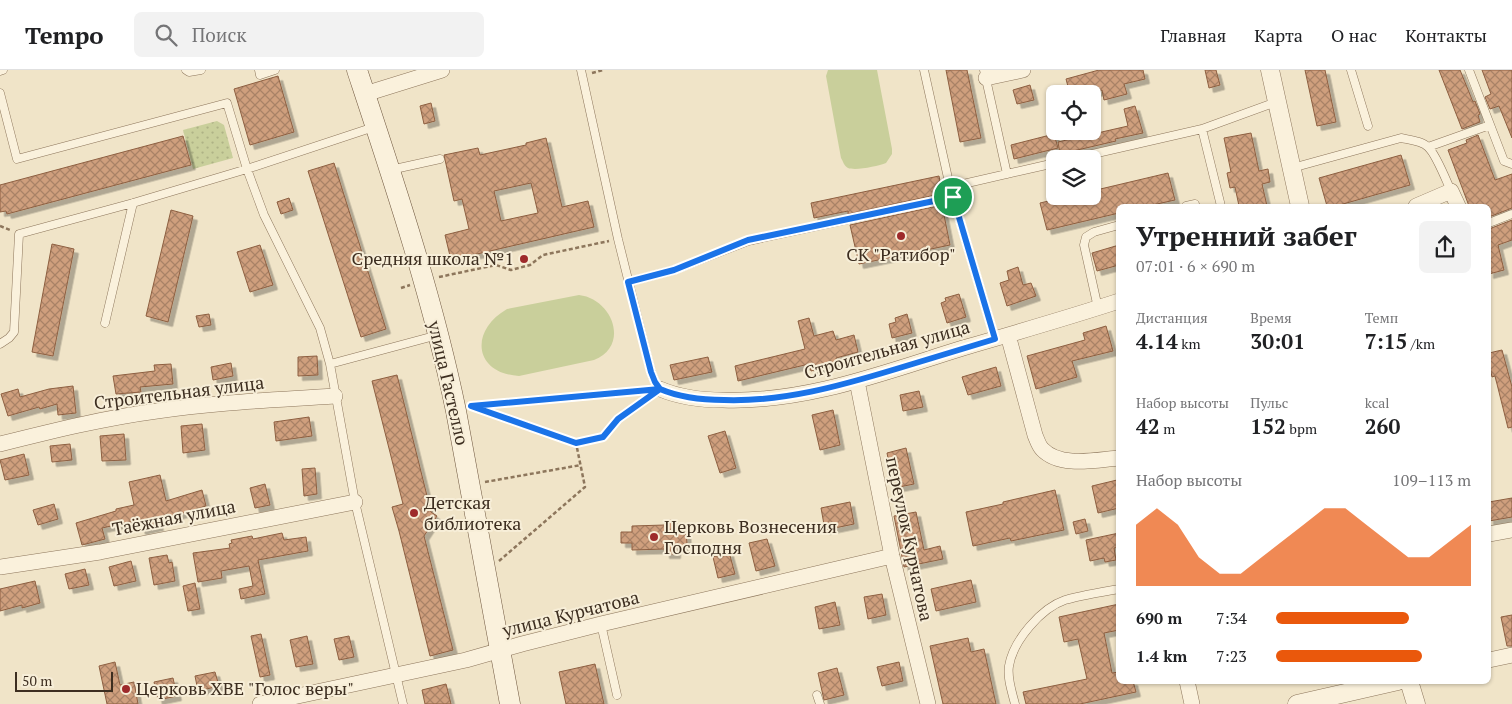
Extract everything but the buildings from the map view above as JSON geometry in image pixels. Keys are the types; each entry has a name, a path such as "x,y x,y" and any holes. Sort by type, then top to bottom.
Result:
{"main road":[{"name":"улица Гастелло","path":"357,70 424,282 438,335 456,411 510,704"}],"street":[{"path":"365,94 442,70"},
{"path":"985,74 1023,70"},
{"path":"1270,70 1300,204"},
{"path":"1421,204 1451,191 1457,204"},
{"name":"Строительная улица","path":"660,389 674,395 701,400 741,401 809,393 857,381 1116,301"},
{"path":"1001,337 1035,435 1042,449 1054,458 1068,462 1116,458"},
{"name":"переулок Курчатова","path":"857,381 892,556 928,704"},
{"name":"Строительная улица","path":"0,444 92,422 157,411 335,396"},
{"name":"Таёжная улица","path":"0,567 100,552 355,502"},
{"path":"1491,534 1512,530"},
{"name":"улица Курчатова","path":"260,704 472,659 601,624 892,556"},
{"path":"1491,660 1512,655"},
{"path":"1188,684 1192,704"},
{"path":"1297,704 1385,684"},
{"path":"1410,684 1416,704"}],"lane":[{"path":"186,70 189,72 201,70"},
{"path":"259,70 260,75 275,70"},
{"path":"581,70 628,282 651,372 660,389"},
{"path":"924,70 950,187 1001,337"},
{"path":"1351,70 1368,126"},
{"path":"1469,70 1504,161 1512,164"},
{"path":"985,74 1007,174"},
{"path":"0,93 17,159 227,103 264,215 320,328 330,364 355,502 404,704"},
{"path":"1101,152 1202,129 1277,102"},
{"path":"1428,147 1490,125"},
{"path":"0,344 14,332 19,234 248,169 375,127"},
{"path":"1202,129 1221,204"},
{"path":"1292,168 1402,138 1428,147 1435,157 1451,191"},
{"path":"389,170 440,158"},
{"path":"950,187 1046,164"},
{"path":"628,282 674,270 748,240 953,197"},
{"path":"105,323 133,203"},
{"path":"1491,222 1512,214"},
{"path":"1098,308 1084,245 1086,238 1094,232 1116,226"},
{"path":"330,364 438,335"},
{"path":"1015,704 1009,678 1009,666 1018,642 1029,627 1054,605 1065,600 1116,590"},
{"path":"601,624 617,695"},
{"path":"817,695 820,704"}],"path":[{"path":"437,278 496,265 511,270 530,266 543,255 618,240"},
{"path":"660,389 618,419 603,437 576,443 471,406 660,389"},
{"path":"499,561 585,486 576,443"},
{"path":"484,482 581,465"}],"green space":[{"path":"828,70 877,70 892,149 892,154 886,163 856,169 848,168 845,165 841,158 826,76"},
{"path":"217,121 224,125 233,158 193,169 183,130"},
{"path":"579,295 591,298 601,305 613,324 612,344 605,353 594,360 519,376 504,373 493,367 485,359 482,350 482,339 487,328 495,318 507,309"}],"place":[{"name":"СК \"Ратибор\"","path":"901,236"},
{"name":"Средняя школа №1","path":"524,259"},
{"name":"Детская библиотека","path":"414,513"},
{"name":"Церковь Вознесения Господня","path":"654,537"},
{"name":"Церковь ХВЕ \"Голос веры\"","path":"126,689"}],"route":[{"path":"953,197 748,240 674,270 628,282 651,372 660,389 618,419 603,437 576,443 471,406 660,389 674,395 701,400 741,401 770,399 809,393 857,381 995,339 953,197"}]}
